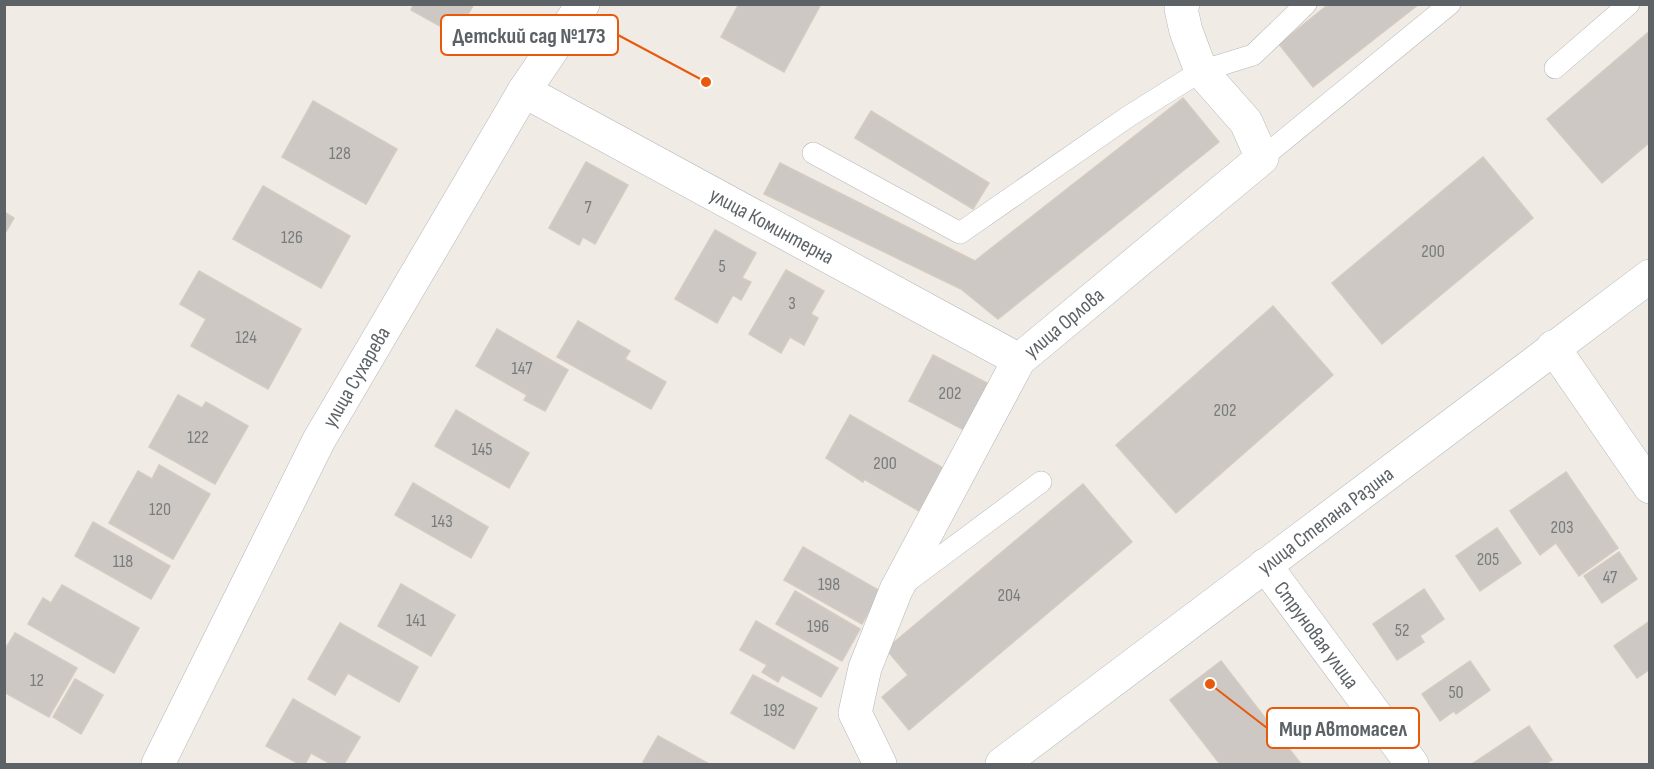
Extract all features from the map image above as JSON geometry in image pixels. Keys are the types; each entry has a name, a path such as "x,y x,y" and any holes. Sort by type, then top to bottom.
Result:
{"street":[{"name":"улица Сухарева","path":"158,765 320,440 524,91 583,4"},
{"path":"1183,4 1181,9 1186,31 1201,71 1246,122 1262,158"},
{"name":"улица Коминтерна","path":"524,91 1019,360"},
{"name":"улица Орлова","path":"880,765 855,713 865,668 896,590 1019,360 1262,158"},
{"name":"улица Степана Разина","path":"1002,765 1650,276"},
{"path":"1553,347 1650,488"},
{"name":"Струновая улица","path":"1265,565 1412,765"}],"lane":[{"path":"813,153 960,233 1129,116 1201,71 1253,55 1306,4"},
{"path":"1262,158 1450,4"},
{"path":"1555,68 1629,4"},
{"path":"896,590 1041,482"}],"building":[{"path":"414,4 474,4 456,35 411,10"},
{"path":"739,4 821,4 784,72 721,37"},
{"path":"1329,4 1419,4 1313,87 1279,44"},
{"path":"1650,31 1650,142 1602,183 1547,119"},
{"path":"1183,98 1219,142 998,319 961,289 764,194 780,163 975,261"},
{"path":"313,101 397,149 366,204 282,157"},
{"path":"871,111 989,183 973,209 855,138"},
{"path":"1483,157 1533,218 1382,344 1332,283"},
{"path":"586,162 628,185 595,244 583,237 579,245 549,228"},
{"path":"263,186 350,236 321,288 233,239"},
{"path":"4,212 14,218 4,235"},
{"path":"715,230 756,253 742,278 751,282 741,300 733,295 717,323 675,299"},
{"path":"786,270 824,291 811,314 818,318 804,345 790,337 781,353 749,334"},
{"path":"199,271 301,329 268,389 191,346 206,319 180,304"},
{"path":"1273,306 1333,375 1176,513 1116,445"},
{"path":"578,321 630,351 625,359 666,382 651,409 557,357"},
{"path":"497,329 568,370 545,411 524,400 527,395 476,366"},
{"path":"933,355 991,385 966,431 909,401"},
{"path":"178,395 202,408 206,402 248,426 215,484 149,447"},
{"path":"456,410 529,453 509,488 435,446"},
{"path":"850,415 943,468 919,511 864,479 863,482 826,458"},
{"path":"159,465 210,494 173,559 109,523 138,471 152,479"},
{"path":"1566,472 1618,548 1579,576 1556,543 1540,555 1510,511"},
{"path":"413,483 488,527 471,558 395,515"},
{"path":"1083,484 1132,542 909,730 882,697 908,675 886,649"},
{"path":"93,522 170,566 151,599 75,556"},
{"path":"1497,528 1521,563 1480,591 1456,556"},
{"path":"803,547 880,591 862,624 784,580"},
{"path":"1619,552 1637,579 1602,603 1584,576"},
{"path":"401,584 455,615 431,656 378,626"},
{"path":"62,585 139,628 114,673 28,624 43,598 51,603"},
{"path":"1424,589 1444,619 1420,636 1424,642 1397,660 1373,624"},
{"path":"795,591 860,629 842,661 776,624"},
{"path":"756,621 838,668 821,697 782,675 778,682 762,672 767,665 740,650"},
{"path":"1650,621 1650,669 1637,678 1614,646"},
{"path":"340,623 418,667 399,702 348,673 335,695 308,679"},
{"path":"15,633 77,668 49,717 4,692 4,651"},
{"path":"1221,661 1301,764 1220,764 1170,700"},
{"path":"1470,661 1490,690 1456,714 1454,711 1440,721 1422,694"},
{"path":"753,675 817,708 794,749 731,713"},
{"path":"75,679 103,695 81,734 53,717"},
{"path":"293,699 360,737 344,764 331,764 311,753 305,764 299,764 266,746"},
{"path":"1529,726 1552,760 1545,764 1472,764"},
{"path":"658,736 709,764 647,764 643,762"}],"place":[{"name":"Детский сад №173","path":"706,82"},
{"name":"Мир Автомасел","path":"1210,684"}]}
